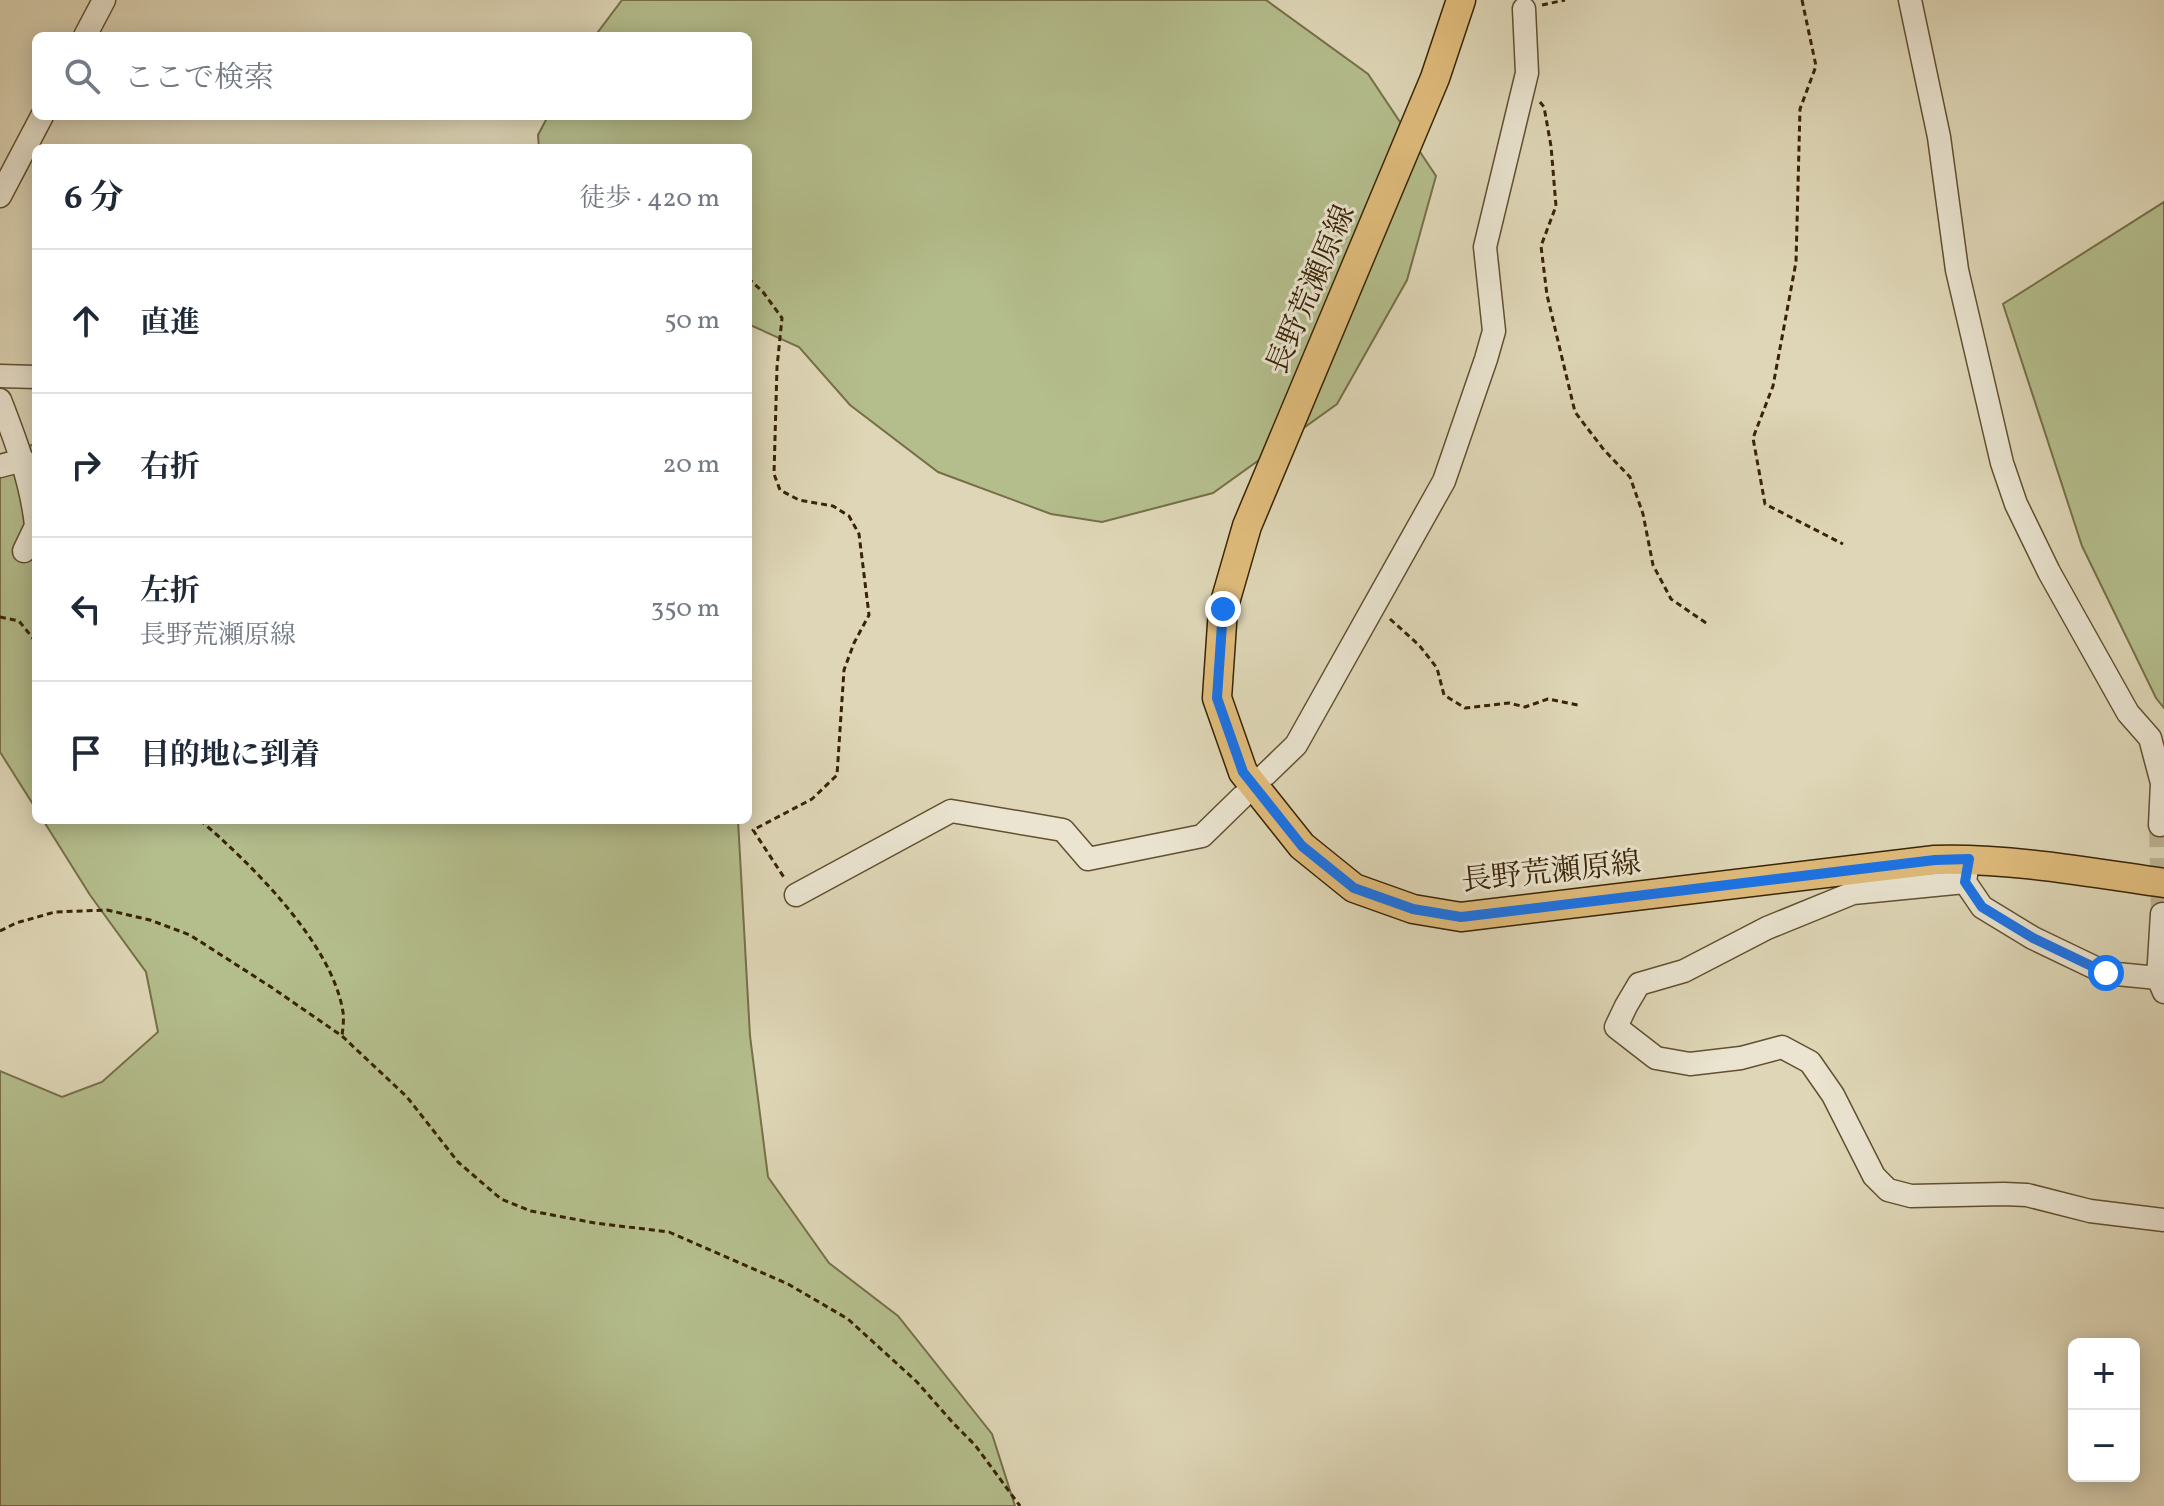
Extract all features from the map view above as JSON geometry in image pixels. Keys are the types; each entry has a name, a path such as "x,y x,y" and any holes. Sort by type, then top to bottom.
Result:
{"main road":[{"name":"長野荒瀬原線","path":"1461,0 1435,78 1247,526 1223,609 1217,698 1243,772 1302,846 1354,888 1413,909 1461,917 1935,860 1967,871 2036,865 2164,883"}],"street":[{"path":"87,32 104,0"},
{"path":"1910,0 1939,137 1957,270 2002,463 2016,504 2049,572 2128,713 2150,738 2162,783 2160,825"},
{"path":"1266,774 1296,745 1444,481 1494,331 1485,247 1527,73 1524,9"},
{"path":"0,196 40,120"},
{"path":"0,376 32,377"},
{"path":"0,400 23,460 32,496"},
{"path":"0,466 23,460"},
{"path":"24,551 32,534"},
{"path":"796,895 951,811 1063,830 1088,859 1202,836 1242,797"},
{"path":"2162,914 2161,985 2106,973 2033,938 1982,907 1967,871 1853,893 1767,928 1684,971 1639,984 1616,1027 1656,1058 1690,1064 1741,1058 1782,1047 1810,1062 1833,1095 1874,1176 1888,1190 1911,1196 2027,1195 2090,1211 2164,1220"}],"path":[{"path":"1802,0 1816,66 1800,109 1796,262 1773,386 1753,438 1765,504 1843,544"},
{"path":"1525,83 1544,107 1551,146 1556,206 1541,246 1547,295 1575,412 1604,450 1630,477 1643,514 1653,565 1671,599 1709,625"},
{"path":"752,282 782,318 777,367 774,474 780,490 799,500 833,506 849,516 859,534 869,615 844,670 837,775 812,799 753,830 796,895"},
{"path":"1375,604 1419,645 1437,668 1444,695 1465,708 1509,703 1525,707 1548,699 1578,705"},
{"path":"0,617 19,621 32,637"},
{"path":"205,824 248,862 296,917 338,990 344,1015 342,1036"},
{"path":"0,931 55,912 107,910 150,920 190,935 342,1036 407,1097 458,1162 501,1199 531,1211 669,1232 788,1284 848,1319 917,1382 975,1445 1020,1506"}],"green space":[{"path":"622,0 1266,0 1368,74 1436,176 1407,280 1337,404 1213,493 1102,522 1051,514 938,472 850,405 799,347 752,326 752,144 539,144 538,135 546,120 752,120 752,32 598,32"},
{"path":"2164,202 2164,708 2156,698 2082,546 2003,304"},
{"path":"32,445 32,803 0,752 0,464 6,456"},
{"path":"46,824 738,824 750,1036 768,1177 829,1263 898,1316 992,1434 1015,1506 0,1506 0,1071 62,1097 102,1082 158,1032 146,972 90,895"}],"tunnel":[{"path":"2160,825 2162,914"}],"route":[{"path":"1223,609 1217,698 1243,772 1302,846 1354,888 1413,909 1461,917 1935,860 1969,859 1965,882 1982,907 2033,938 2106,973"}]}
